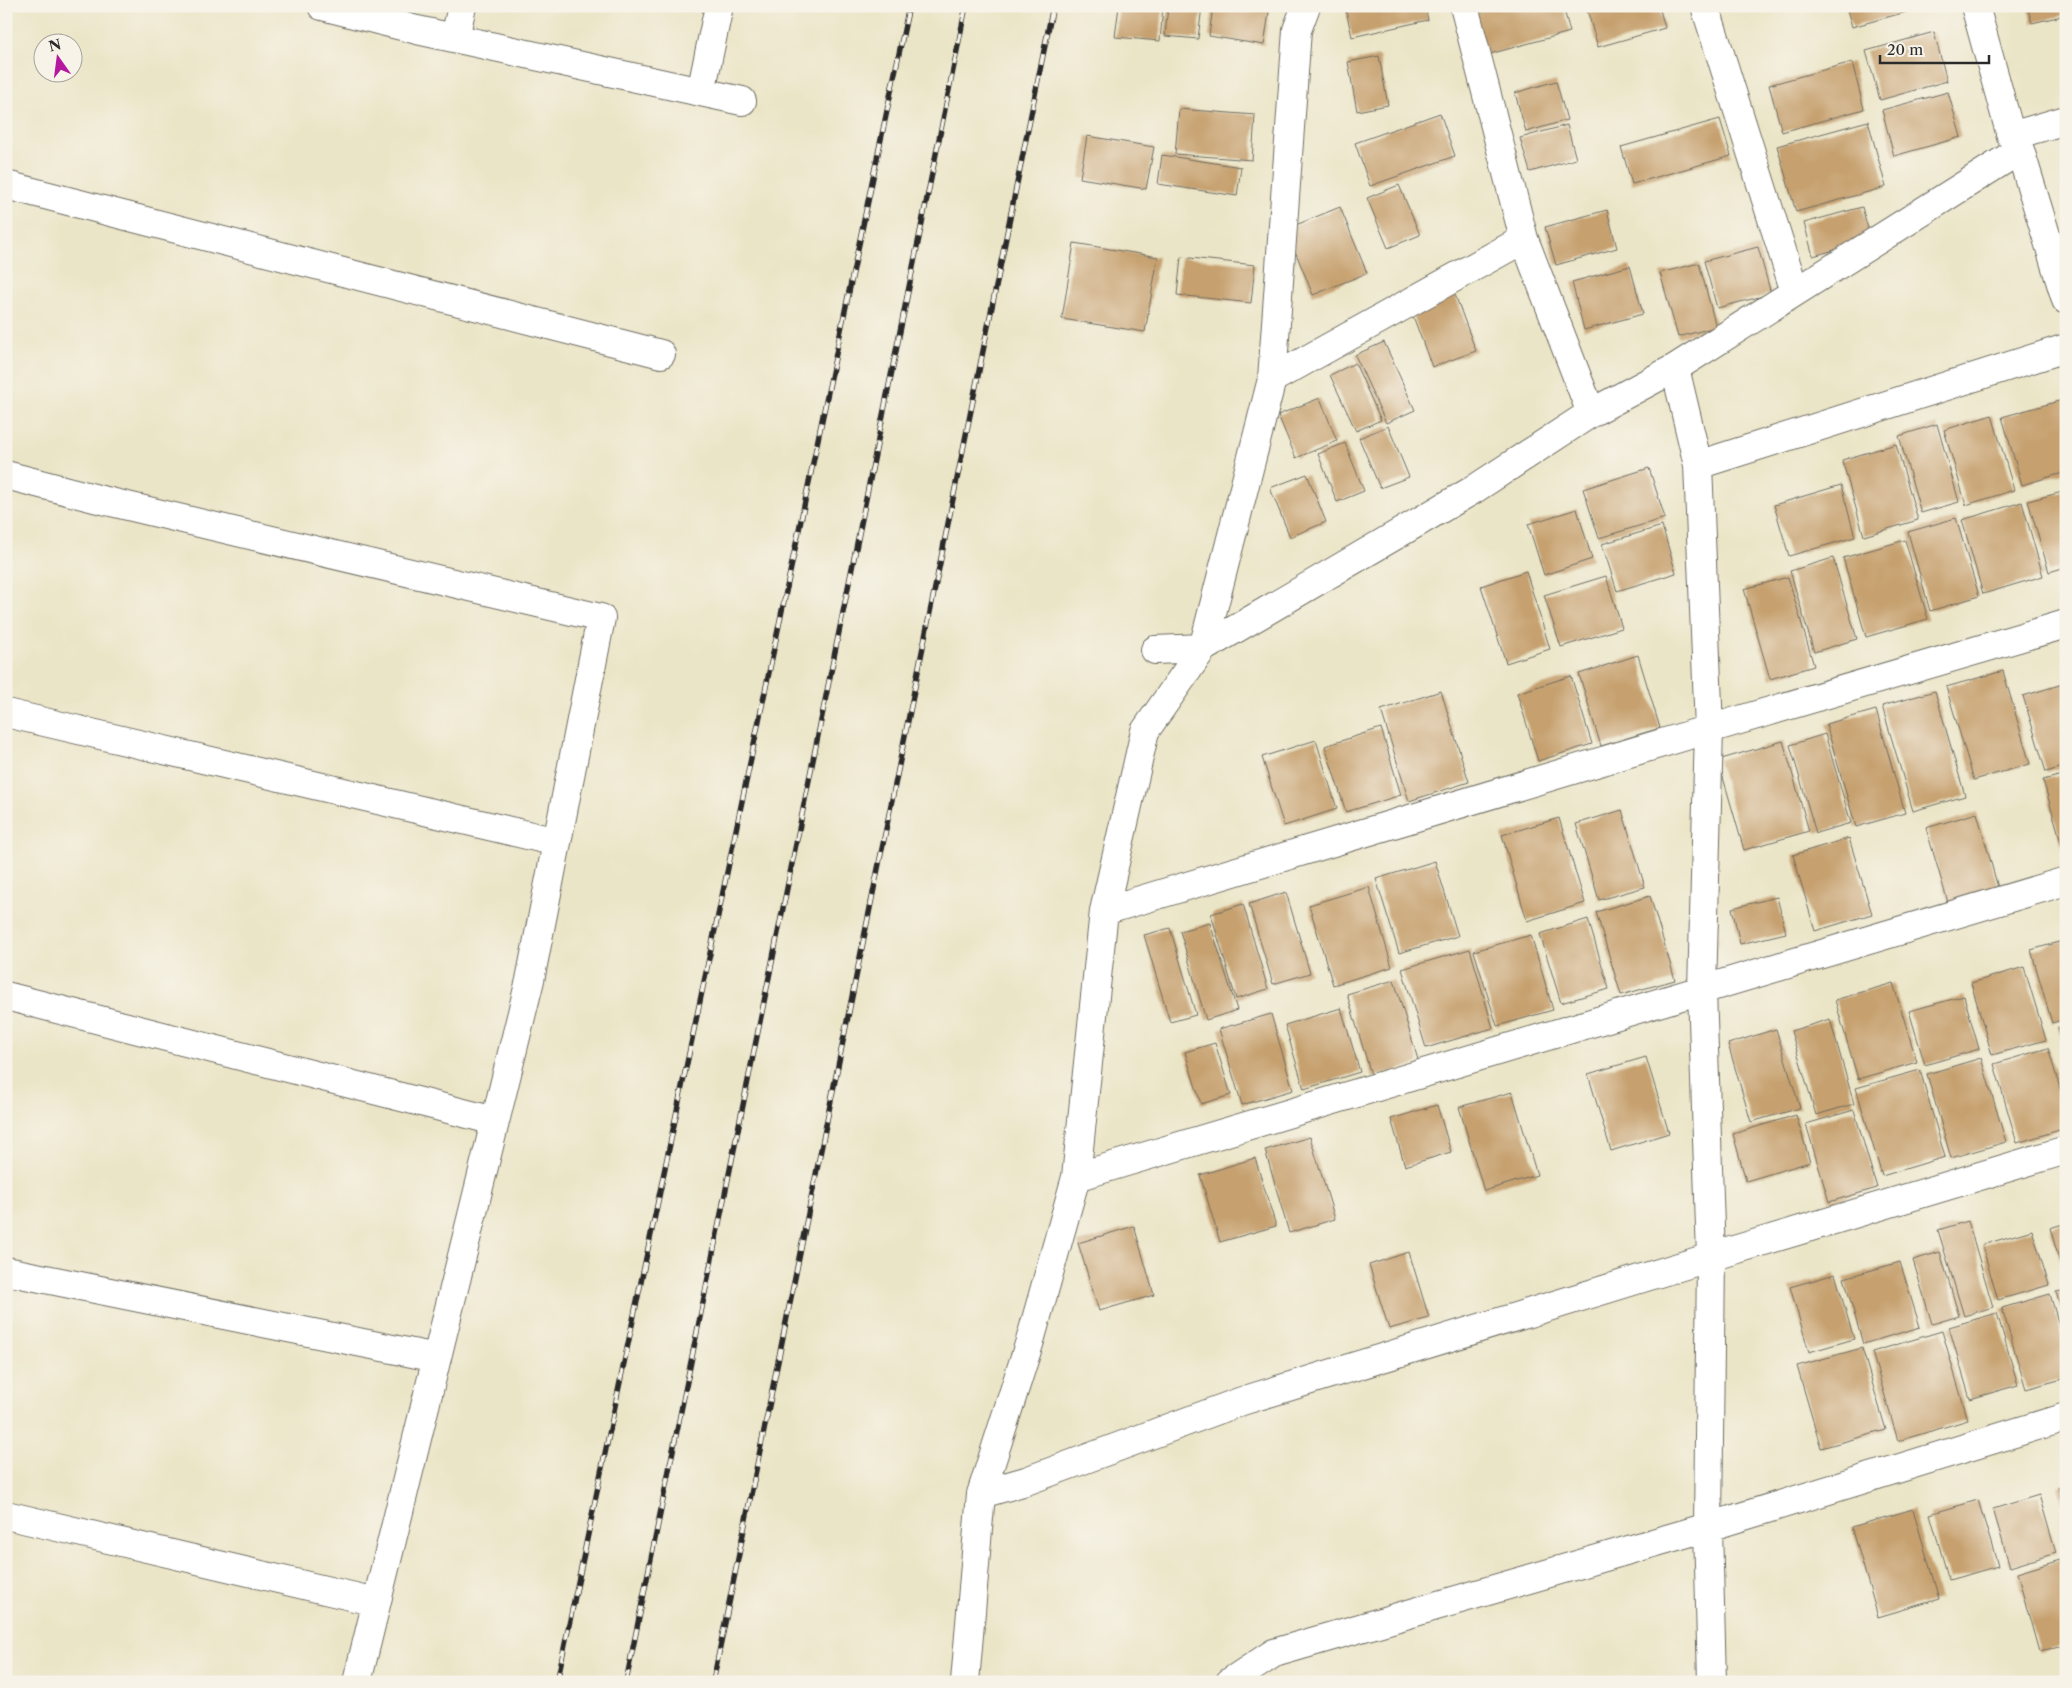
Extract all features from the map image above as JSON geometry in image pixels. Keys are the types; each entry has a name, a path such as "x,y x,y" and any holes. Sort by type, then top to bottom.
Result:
{"street":[{"path":"322,6 455,38 742,101"},
{"path":"455,38 462,6"},
{"path":"701,92 719,6"},
{"path":"965,1682 981,1494 1030,1341 1076,1177 1104,911 1145,731 1203,648 1272,379 1298,30 1306,6"},
{"path":"1464,6 1524,239 1591,414"},
{"path":"1705,6 1795,292"},
{"path":"1976,6 2015,143 2066,300"},
{"path":"1155,650 1203,648 1473,490 1591,414 1674,368 1795,292 2015,143 2066,120"},
{"path":"6,185 661,354"},
{"path":"1272,379 1524,239"},
{"path":"1698,465 2066,348"},
{"path":"1674,368 1698,465 1709,729 1702,990 1711,1257 1708,1527 1712,1682"},
{"path":"6,475 98,499 601,618 530,980 357,1682"},
{"path":"1104,911 2066,624"},
{"path":"6,712 557,842"},
{"path":"1076,1177 2066,880"},
{"path":"6,996 495,1121"},
{"path":"981,1494 1026,1481 1242,1401 2066,1150"},
{"path":"6,1271 437,1358"},
{"path":"1230,1682 1274,1653 1708,1527 2066,1417"},
{"path":"6,1515 376,1602"}],"building":[{"path":"1119,6 1163,6 1160,41 1115,37"},
{"path":"1168,6 1202,6 1198,39 1165,36"},
{"path":"1213,6 1270,6 1264,45 1209,36"},
{"path":"1345,6 1425,6 1428,20 1352,37"},
{"path":"1472,6 1563,6 1570,32 1486,55"},
{"path":"1586,6 1659,6 1665,28 1598,47"},
{"path":"1846,6 1924,6 1924,7 1852,27"},
{"path":"2027,6 2066,6 2066,15 2032,23"},
{"path":"1934,32 1947,81 1880,100 1866,51"},
{"path":"1379,56 1388,105 1357,111 1348,62"},
{"path":"1852,62 1864,109 1782,132 1769,85"},
{"path":"1556,81 1567,120 1526,132 1515,93"},
{"path":"1948,92 1961,137 1894,156 1882,110"},
{"path":"1179,109 1255,115 1252,160 1175,154"},
{"path":"1440,113 1455,156 1370,186 1355,143"},
{"path":"1720,119 1731,156 1632,184 1621,147"},
{"path":"1868,121 1886,187 1796,212 1777,146"},
{"path":"1567,125 1576,159 1530,172 1520,138"},
{"path":"1087,136 1154,147 1146,189 1080,178"},
{"path":"1162,155 1241,167 1237,196 1158,184"},
{"path":"1399,185 1420,235 1388,248 1367,198"},
{"path":"1340,207 1367,273 1313,295 1286,229"},
{"path":"1862,207 1871,240 1813,256 1804,223"},
{"path":"1607,210 1617,248 1556,265 1545,227"},
{"path":"1074,243 1158,257 1145,332 1062,319"},
{"path":"1758,247 1771,294 1717,308 1704,261"},
{"path":"1181,257 1255,265 1251,303 1177,295"},
{"path":"1699,263 1716,327 1678,337 1660,273"},
{"path":"1630,266 1643,314 1584,330 1572,282"},
{"path":"1454,292 1476,351 1432,367 1410,308"},
{"path":"1384,342 1415,410 1386,423 1355,355"},
{"path":"1355,363 1381,420 1356,431 1330,375"},
{"path":"1320,398 1337,441 1296,458 1278,415"},
{"path":"2066,399 2066,472 2022,485 2002,417"},
{"path":"1992,415 2014,490 1966,505 1944,430"},
{"path":"1937,424 1959,502 1921,513 1899,436"},
{"path":"1388,426 1409,477 1380,488 1359,438"},
{"path":"1345,443 1364,491 1337,502 1318,454"},
{"path":"1896,444 1918,520 1864,536 1842,460"},
{"path":"1649,468 1665,518 1599,538 1583,489"},
{"path":"1307,474 1326,522 1290,537 1270,488"},
{"path":"1841,485 1855,537 1789,556 1774,505"},
{"path":"2066,491 2066,567 2049,572 2028,501"},
{"path":"2022,502 2043,576 1983,594 1962,520"},
{"path":"1577,509 1592,559 1544,575 1528,524"},
{"path":"1956,518 1979,596 1930,611 1908,532"},
{"path":"1662,526 1676,573 1617,591 1602,544"},
{"path":"1905,540 1928,619 1866,637 1843,558"},
{"path":"1833,558 1857,639 1814,652 1790,571"},
{"path":"1526,571 1550,649 1506,663 1481,586"},
{"path":"1606,576 1622,628 1561,647 1544,595"},
{"path":"1788,577 1814,666 1770,679 1744,589"},
{"path":"1638,655 1660,728 1601,746 1579,674"},
{"path":"2003,671 2030,764 1974,780 1946,687"},
{"path":"1571,676 1592,744 1538,761 1517,693"},
{"path":"2066,683 2066,766 2046,772 2023,696"},
{"path":"1441,691 1469,782 1409,801 1381,710"},
{"path":"1935,691 1965,796 1913,811 1882,706"},
{"path":"1876,710 1905,813 1856,827 1826,724"},
{"path":"1381,728 1401,795 1346,812 1325,746"},
{"path":"1825,734 1851,823 1816,833 1790,745"},
{"path":"1316,740 1337,809 1284,826 1262,757"},
{"path":"1783,741 1809,831 1744,850 1718,760"},
{"path":"2066,774 2066,856 2065,856 2043,780"},
{"path":"1622,810 1645,887 1599,900 1576,824"},
{"path":"1977,813 1999,891 1949,906 1926,828"},
{"path":"1559,818 1585,903 1527,921 1502,835"},
{"path":"1849,838 1872,914 1815,931 1793,855"},
{"path":"1435,861 1458,936 1399,953 1376,879"},
{"path":"1369,887 1392,967 1333,985 1309,905"},
{"path":"1286,892 1310,973 1273,984 1249,904"},
{"path":"1650,896 1675,980 1621,995 1596,912"},
{"path":"1777,897 1786,933 1740,944 1732,908"},
{"path":"1243,904 1268,989 1236,999 1211,914"},
{"path":"1588,919 1609,989 1561,1003 1540,934"},
{"path":"1210,923 1237,1010 1206,1020 1180,931"},
{"path":"1170,928 1196,1015 1170,1022 1144,935"},
{"path":"1531,935 1553,1010 1497,1026 1474,951"},
{"path":"2066,940 2066,1019 2052,1023 2031,950"},
{"path":"1470,949 1493,1028 1426,1048 1402,969"},
{"path":"2024,967 2046,1040 1992,1055 1971,983"},
{"path":"1394,980 1419,1063 1372,1078 1347,994"},
{"path":"1893,983 1917,1062 1858,1079 1835,1000"},
{"path":"1964,996 1979,1049 1925,1065 1909,1011"},
{"path":"1341,1008 1360,1072 1304,1089 1285,1025"},
{"path":"1271,1014 1293,1090 1242,1105 1219,1029"},
{"path":"1830,1019 1854,1104 1816,1115 1791,1031"},
{"path":"2066,1025 2066,1053 2065,1053 2058,1027"},
{"path":"1776,1029 1800,1108 1751,1122 1728,1044"},
{"path":"1215,1043 1231,1095 1201,1104 1185,1052"},
{"path":"2048,1048 2066,1109 2066,1128 2017,1143 1994,1064"},
{"path":"1646,1057 1669,1133 1611,1151 1588,1074"},
{"path":"1981,1058 2006,1142 1951,1158 1927,1074"},
{"path":"1920,1070 1945,1157 1882,1176 1856,1088"},
{"path":"1512,1092 1537,1175 1484,1191 1459,1107"},
{"path":"1437,1105 1451,1152 1405,1166 1391,1119"},
{"path":"1854,1110 1877,1188 1829,1202 1806,1124"},
{"path":"1796,1115 1810,1162 1746,1181 1733,1134"},
{"path":"1310,1137 1335,1219 1289,1233 1265,1150"},
{"path":"1255,1158 1276,1226 1220,1242 1200,1175"},
{"path":"1968,1221 1993,1307 1964,1316 1938,1230"},
{"path":"2066,1223 2066,1276 2064,1276 2050,1228"},
{"path":"1134,1226 1154,1295 1099,1311 1078,1243"},
{"path":"2032,1230 2049,1285 1998,1300 1982,1245"},
{"path":"1409,1252 1429,1318 1389,1329 1369,1265"},
{"path":"1940,1252 1959,1316 1932,1324 1913,1260"},
{"path":"1900,1262 1920,1327 1863,1344 1844,1278"},
{"path":"1835,1274 1854,1339 1809,1352 1790,1287"},
{"path":"2066,1290 2066,1323 2065,1323 2056,1292"},
{"path":"2050,1294 2066,1349 2066,1378 2026,1389 2002,1308"},
{"path":"1997,1313 2018,1385 1970,1399 1949,1327"},
{"path":"1942,1331 1968,1420 1898,1441 1872,1352"},
{"path":"1862,1348 1886,1430 1821,1448 1797,1366"},
{"path":"2066,1485 2066,1512 2065,1512 2058,1487"},
{"path":"2039,1495 2056,1553 2010,1567 1993,1509"},
{"path":"1978,1500 1998,1566 1949,1580 1930,1514"},
{"path":"1913,1509 1939,1599 1878,1617 1852,1527"},
{"path":"2060,1560 2066,1582 2066,1644 2039,1652 2017,1573"}],"railway":[{"path":"557,1682 909,6"},
{"path":"626,1682 966,6"},
{"path":"713,1682 1053,6"}]}
